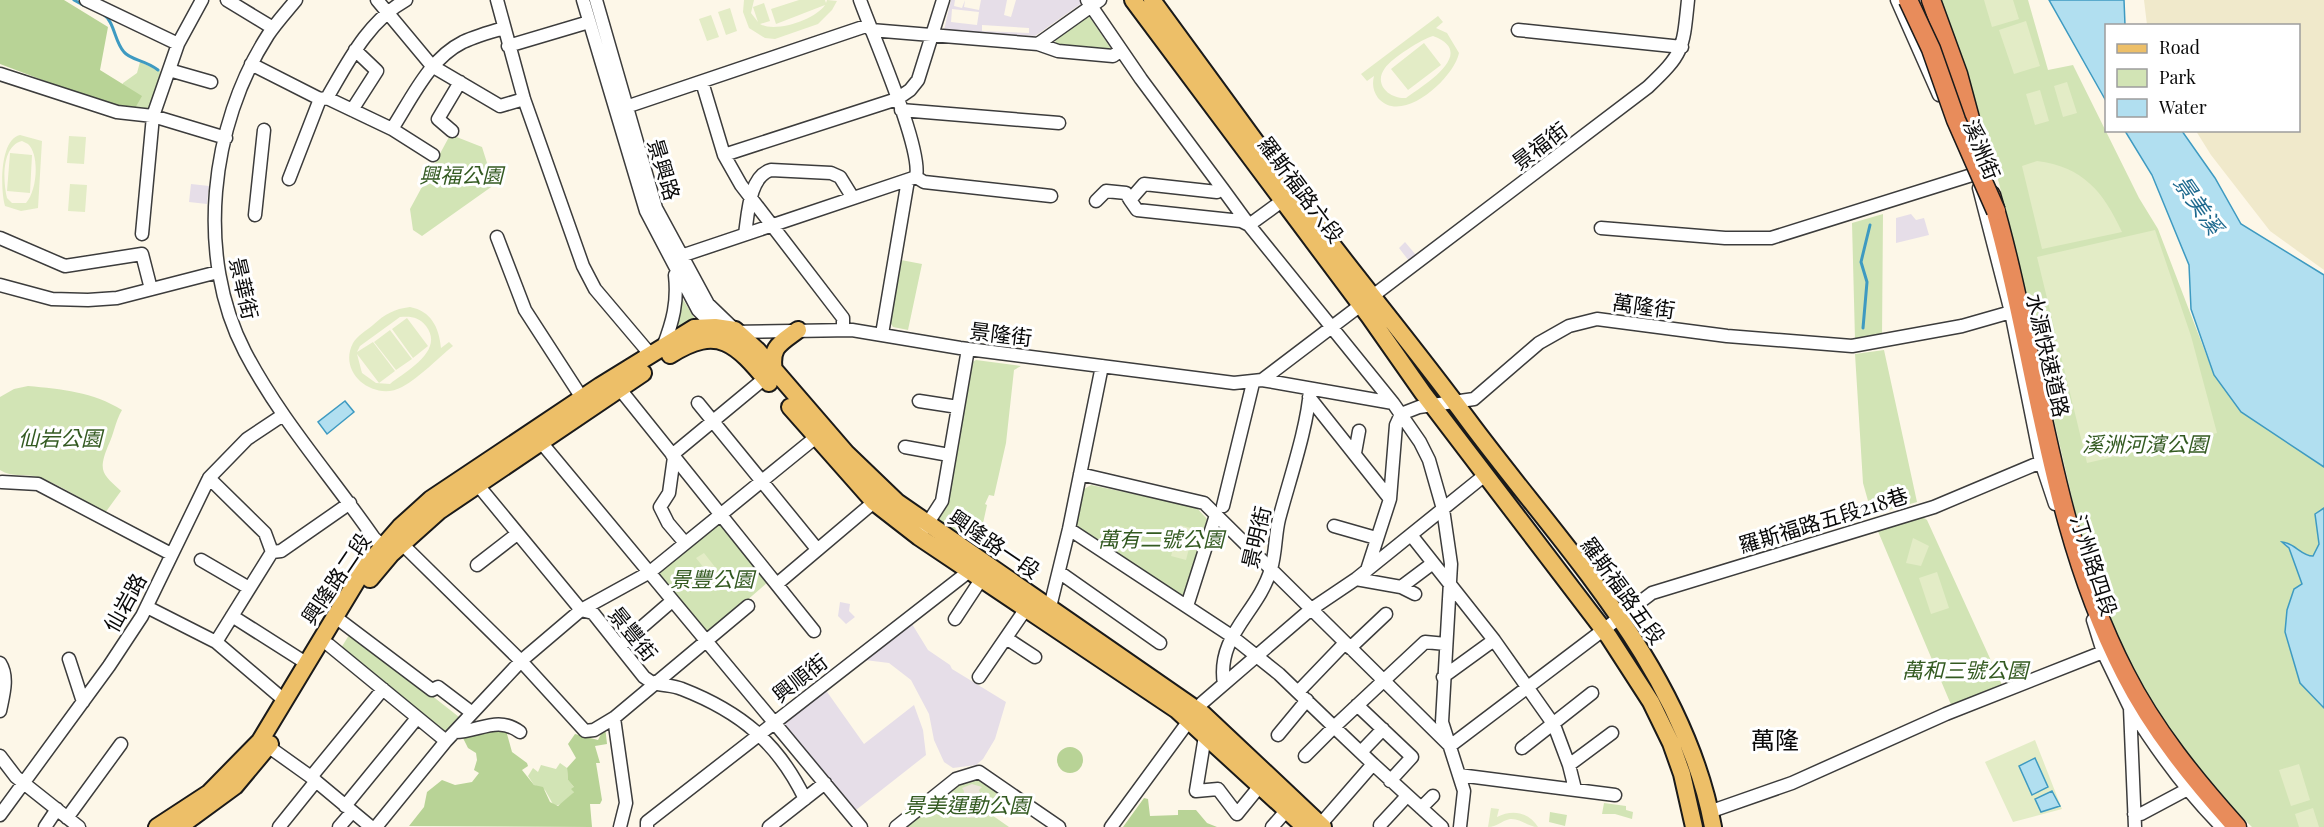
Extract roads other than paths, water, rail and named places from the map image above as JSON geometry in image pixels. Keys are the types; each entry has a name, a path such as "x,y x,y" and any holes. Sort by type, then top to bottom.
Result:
{"highway":[{"name":"水源快速道路","path":"1922,0 1963,109 1991,210 2074,549 2089,591 2113,651 2153,723 2192,777 2236,827"},
{"name":"水源快速道路","path":"1929,0 1958,74 1996,211 2063,504 2085,580 2110,642 2144,707 2192,776 2236,827"},
{"path":"1900,1 1920,16 1937,40"},
{"path":"1900,1 1931,49 1956,120 1996,211"}],"main road":[{"name":"羅斯福路六段","path":"1133,0 1282,201 1455,402"},
{"name":"羅斯福路六段","path":"1152,0 1305,210 1366,300 1433,406"},
{"path":"769,375 774,350 798,330"},
{"path":"655,356 694,342 723,335"},
{"name":"興隆路一段","path":"723,335 758,351 769,375 874,502 923,531 1027,607 1177,710 1192,715 1205,736 1259,787 1286,811 1316,826"},
{"name":"興隆路二段","path":"179,827 236,786 392,545 431,499 582,398 655,356"},
{"name":"興隆路二段","path":"157,827 209,793 265,744 284,700 364,567 477,484 619,388 655,356"},
{"name":"羅斯福路五段","path":"1455,402 1619,617 1669,698 1696,758 1711,820"},
{"name":"羅斯福路五段","path":"1433,406 1604,630 1651,702 1671,743 1682,774 1694,827"},
{"name":"興隆路一段","path":"820,434 883,489 923,531"},
{"name":"興隆路一段","path":"977,569 1050,607 1192,715 1316,826"}],"street":[{"path":"86,0 115,5 178,44"},
{"path":"141,234 153,116 178,44 202,0"},
{"path":"227,0 273,28"},
{"name":"景華街","path":"296,0 273,28 252,64 240,91 226,138 216,189 215,232 218,272 234,330 256,373 283,415 374,538 392,545 521,661 585,731 594,730 614,718"},
{"path":"377,0 432,66 500,106 526,105"},
{"path":"289,179 324,98 355,50 387,10 406,0"},
{"path":"497,0 526,105 578,251 595,289 655,356 675,316 677,296 674,268"},
{"name":"景興路","path":"583,0 656,208 723,335"},
{"name":"景興路","path":"596,0 646,211 698,310 723,335"},
{"path":"860,0 899,104 919,166 912,178 882,334"},
{"path":"899,104 918,80 943,0"},
{"name":"景福街","path":"1366,300 1648,87 1674,62 1682,46 1688,0"},
{"path":"1929,0 1931,21 1929,62 1934,82"},
{"name":"溪洲街","path":"1900,1 1928,76 1934,82 1974,174 2011,312"},
{"path":"1038,44 1093,2 1120,51 1249,225 1330,328 1393,403 1429,460 1443,509 1451,564 1442,722 1464,791 1460,827"},
{"path":"508,46 589,22"},
{"path":"392,129 432,66 463,42 504,28"},
{"path":"621,108 870,28 1038,44 1058,51 1113,56 1120,51"},
{"path":"1518,30 1682,46"},
{"path":"352,110 377,71 355,50"},
{"path":"252,64 392,129 433,155"},
{"path":"169,70 211,82"},
{"path":"0,74 117,112 153,116 226,138"},
{"path":"452,131 438,119 460,82"},
{"path":"702,82 724,155 751,199 843,318 843,330"},
{"path":"724,155 899,104 1059,123"},
{"path":"255,215 264,130"},
{"path":"745,234 751,199 759,177 771,170 831,173 840,177 853,198"},
{"path":"1601,228 1725,238 1771,238 1974,174"},
{"path":"681,256 912,178 924,182 1051,196"},
{"path":"1131,200 1144,184 1217,192 1222,188"},
{"path":"1096,201 1106,191 1126,193 1137,210 1241,221 1249,225"},
{"path":"1249,225 1282,201"},
{"path":"497,237 525,310 582,398"},
{"path":"0,238 65,266 142,254 151,289"},
{"path":"0,285 51,299 88,300 117,298 218,272"},
{"path":"1187,606 1220,511 1258,382 1366,300"},
{"name":"萬隆街","path":"1455,402 1474,399 1539,343 1569,326 1597,319 1727,336 1852,346 1962,326 2011,312"},
{"name":"汀州路四段","path":"2011,312 2041,462 2103,652 2130,708 2134,821"},
{"name":"景隆街","path":"723,335 798,330 843,330 1102,366 1258,382 1310,393 1393,403"},
{"path":"923,531 942,501 968,349"},
{"path":"1050,607 1069,529 1102,366"},
{"path":"685,543 668,523 660,507 669,494 673,456 769,375"},
{"path":"619,388 814,631"},
{"path":"1310,393 1390,499"},
{"name":"景明街","path":"1224,684 1221,667 1230,635 1257,601 1271,569 1277,528 1310,393"},
{"path":"919,401 958,407"},
{"path":"1367,570 1390,499 1396,425 1401,414 1419,407 1455,402"},
{"path":"698,403 817,549"},
{"name":"仙岩路","path":"0,815 83,702 147,607 209,478 248,439 283,415"},
{"path":"1352,449 1359,431"},
{"path":"265,744 374,827 471,712 521,661 581,610 650,572 820,434"},
{"path":"540,441 861,827"},
{"path":"905,447 949,455"},
{"name":"羅斯福路五段218巷","path":"1450,746 1652,593 1934,507 2041,462"},
{"path":"1080,474 1204,503 1220,511 1310,610 1450,746"},
{"path":"1111,827 1192,715 1224,684 1310,610 1356,579 1485,475"},
{"path":"209,478 265,533 272,552"},
{"path":"2,482 25,481 38,484 171,554"},
{"name":"景豐街","path":"477,484 581,610 593,613 653,685 680,688 760,732 790,768 805,799"},
{"path":"777,584 874,502"},
{"path":"216,642 272,552 281,550 350,503"},
{"path":"1334,526 1376,538"},
{"path":"1069,529 1230,635 1258,657 1303,696 1439,826"},
{"path":"477,566 518,534"},
{"path":"1411,535 1494,639 1554,725 1575,789"},
{"path":"201,560 249,588"},
{"path":"1401,587 1433,563"},
{"path":"955,619 977,569"},
{"name":"興順街","path":"647,827 648,822 760,732 977,569"},
{"path":"1059,572 1160,643"},
{"path":"1356,579 1401,587 1415,594"},
{"path":"620,646 672,601"},
{"path":"620,827 626,803 614,718 748,606"},
{"path":"147,607 216,642 284,700"},
{"path":"979,677 1027,607"},
{"path":"1278,735 1303,696 1347,646 1386,614"},
{"path":"232,616 306,663"},
{"path":"342,622 432,690 438,687 471,712"},
{"path":"1006,638 1035,657"},
{"path":"1443,677 1494,639"},
{"path":"1305,756 1425,642 1446,644"},
{"path":"329,645 446,741"},
{"path":"1711,820 1946,714 2103,652"},
{"path":"69,659 83,702"},
{"path":"0,663 4,669 4,685 0,711"},
{"path":"279,827 383,689"},
{"path":"1522,748 1593,693"},
{"path":"1357,705 1412,757 1390,781"},
{"path":"2130,708 2157,751 2186,790 2222,827"},
{"path":"339,827 348,809 417,718"},
{"path":"455,732 468,732 481,725 503,723 520,732"},
{"path":"1361,752 1383,729"},
{"path":"1569,765 1612,733"},
{"path":"1205,736 1196,793 1218,789 1237,814 1259,787"},
{"path":"68,818 121,744"},
{"path":"0,756 24,783 79,827"},
{"path":"1316,826 1373,764"},
{"path":"896,827 956,779 979,772 1059,827"},
{"path":"1459,775 1615,795"},
{"path":"770,827 825,783"},
{"path":"2134,821 2141,814 2186,790"},
{"path":"1380,825 1407,796"},
{"path":"1421,808 1433,796"},
{"path":"45,827 57,809"},
{"path":"1272,827 1286,811"}],"water":[{"path":"2049,0 2124,0 2125,24 2105,24 2105,99"},
{"name":"景美溪","path":"2126,132 2183,132 2215,178 2241,224 2324,275 2324,467 2241,412 2214,375 2191,309 2189,265 2152,175"},
{"path":"345,401 354,412 327,434 318,422"},
{"path":"2324,508 2324,708 2300,683 2285,632 2287,610 2294,589 2302,584 2289,548 2282,542 2313,556 2319,544 2315,514"},
{"path":"2035,758 2048,787 2032,795 2019,766"},
{"path":"2052,791 2060,806 2041,812 2035,799"}],"waterway":[{"path":"74,0 83,5"},
{"path":"103,14 110,22 124,52 158,70"},
{"path":"1863,328 1867,282 1861,262 1870,225"}],"district":[{"name":"萬隆","path":"1775,739"}],"park label":[{"name":"興福公園","path":"461,174"},
{"name":"仙岩公園","path":"60,437"},
{"name":"溪洲河濱公園","path":"2145,443"},
{"name":"萬有二號公園","path":"1161,538"},
{"name":"景豐公園","path":"712,578"},
{"name":"萬和三號公園","path":"1965,669"},
{"name":"景美運動公園","path":"967,804"}]}
